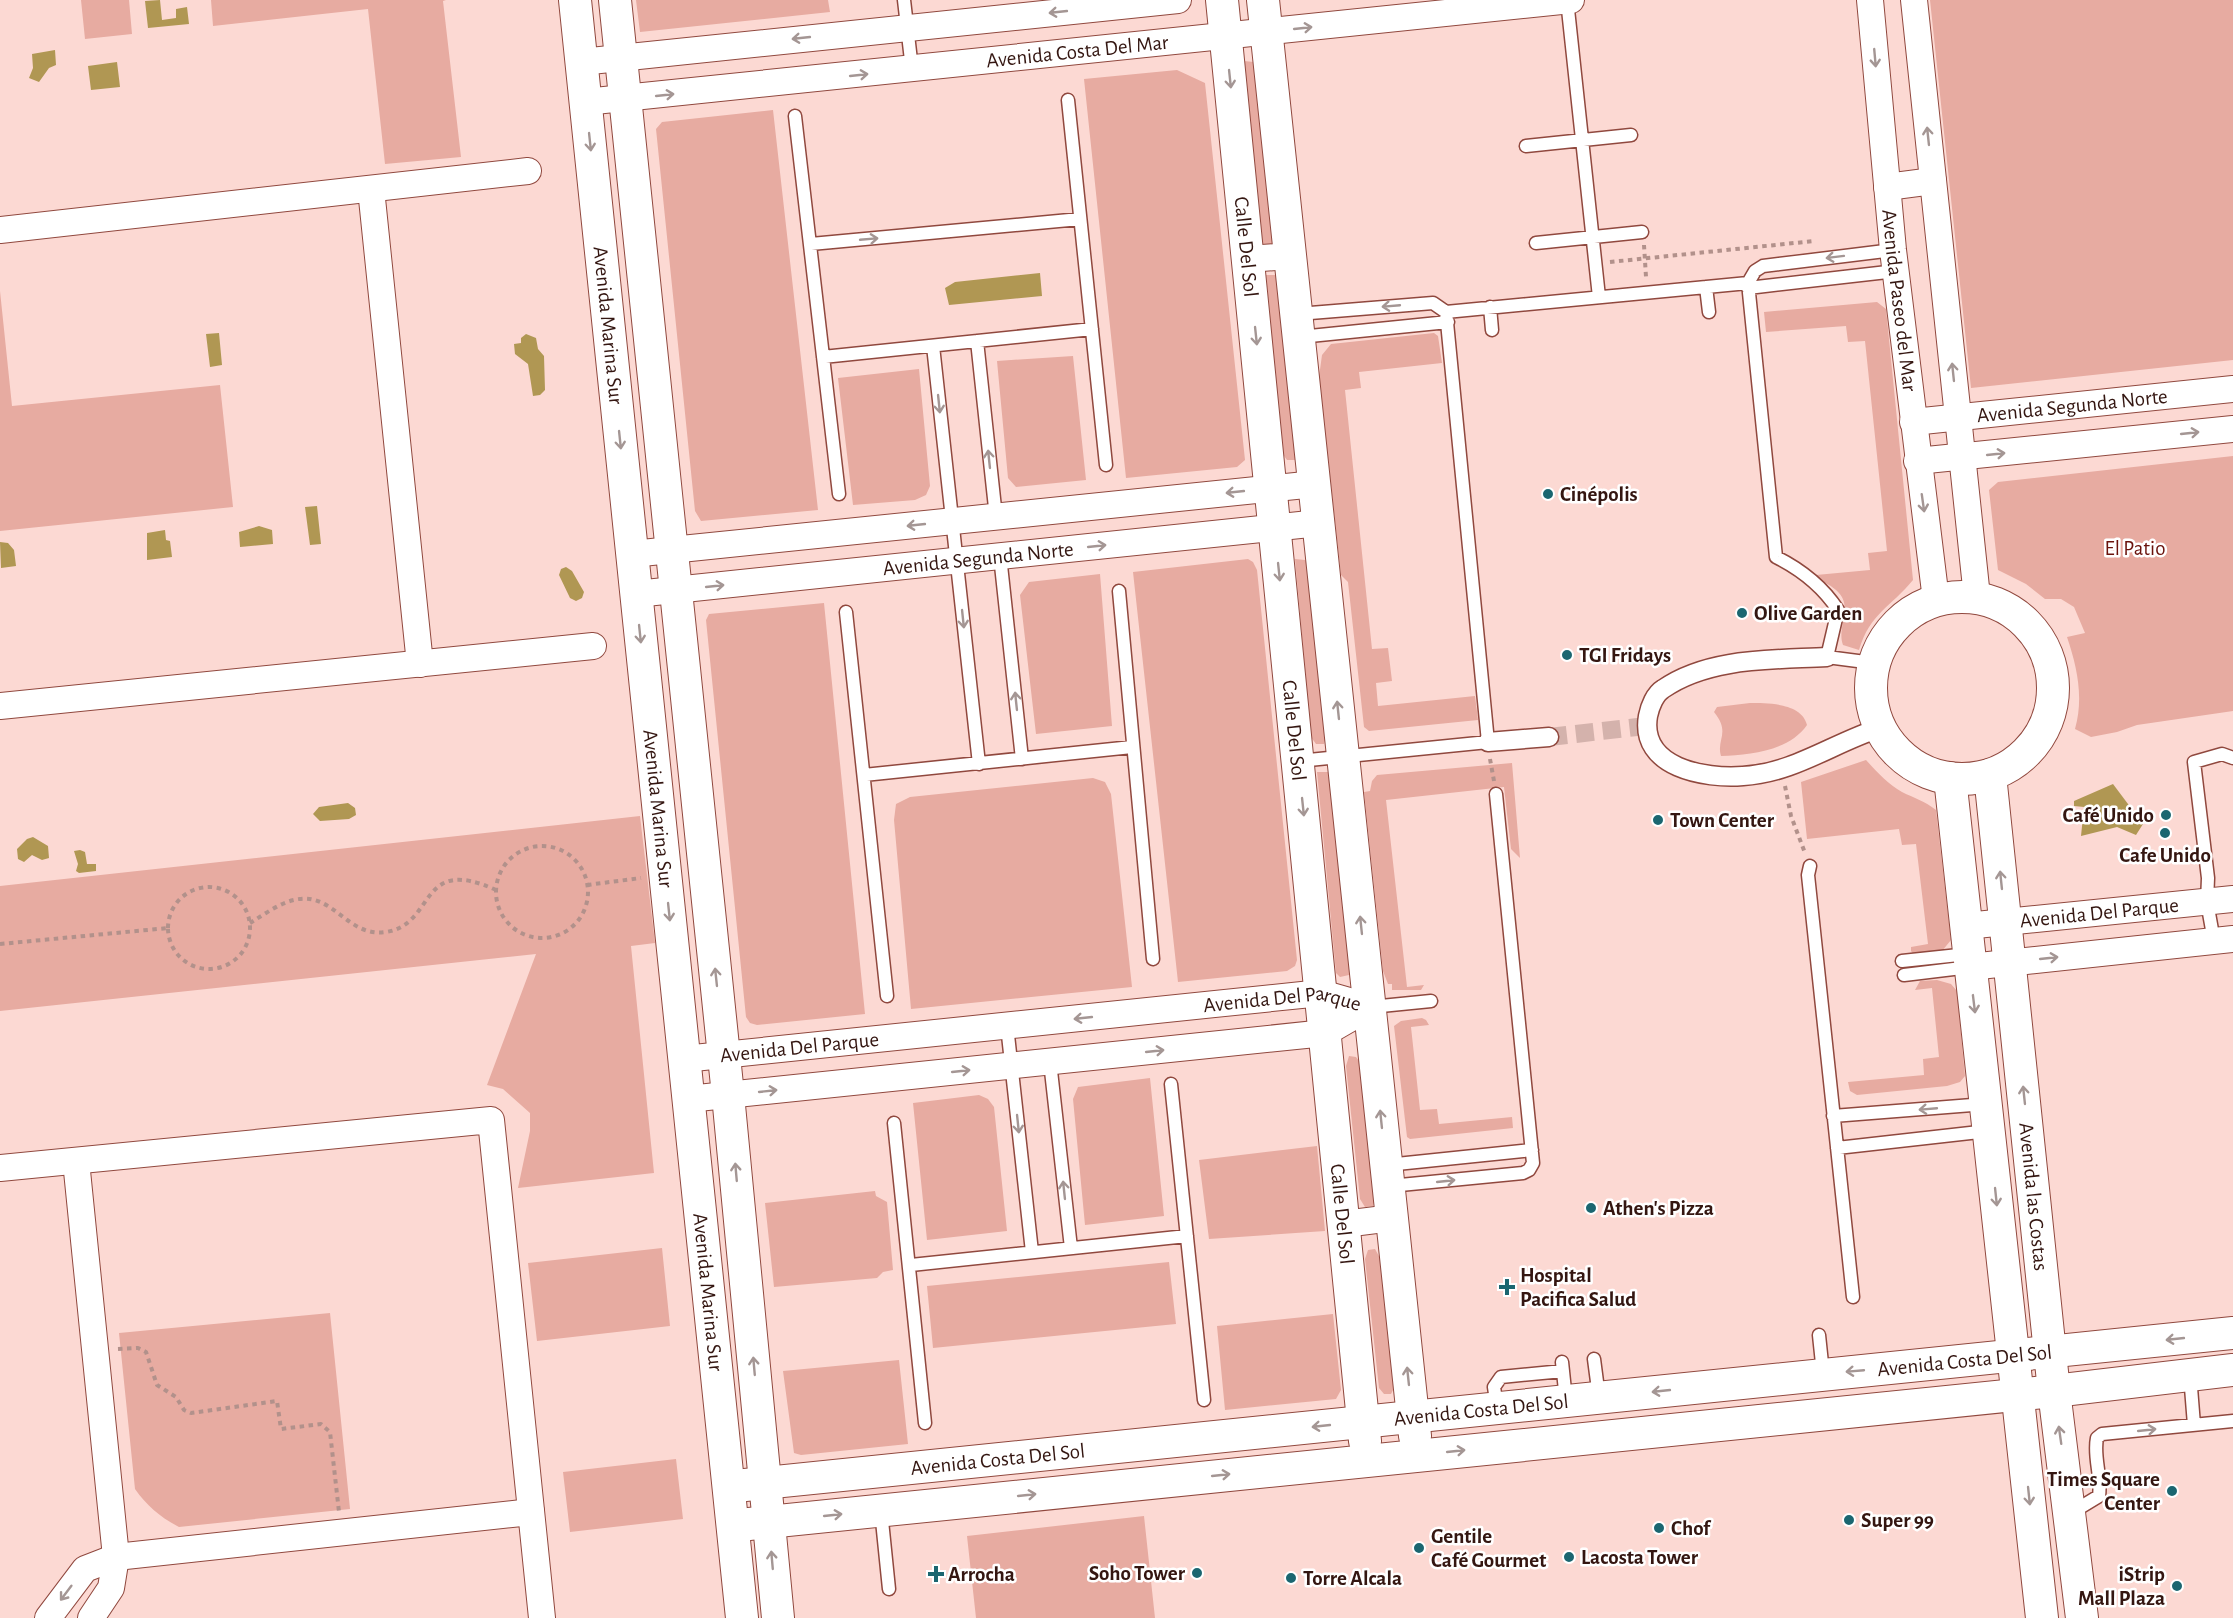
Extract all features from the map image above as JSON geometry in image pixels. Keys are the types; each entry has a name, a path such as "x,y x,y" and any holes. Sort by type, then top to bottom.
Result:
{"street":[{"name":"Avenida Marina Sur","path":"575,0 742,1618"},
{"name":"Avenida Marina Sur","path":"615,0 724,1054 778,1618"},
{"name":"Avenida Costa Del Mar","path":"581,62 1178,0"},
{"name":"Calle Del Sol","path":"1222,0 1367,1460"},
{"name":"Calle Del Sol","path":"1263,0 1417,1455"},
{"name":"Avenida Costa Del Mar","path":"585,102 1568,0"},
{"name":"Avenida Paseo del Mar","path":"1870,0 1895,261 1917,461 1936,600"},
{"path":"1914,0 1977,597"},
{"path":"0,230 528,171"},
{"path":"1887,187 1933,181"},
{"path":"371,189 420,664"},
{"path":"1248,259 1290,256"},
{"name":"Avenida Segunda Norte","path":"1913,422 2233,389"},
{"name":"Avenida Segunda Norte","path":"1917,461 2233,429"},
{"name":"Avenida Segunda Norte","path":"632,554 1315,484"},
{"name":"Avenida Segunda Norte","path":"636,594 1319,523"},
{"path":"1956,596 1977,597 2006,607 2030,626 2047,652 2054,681 2051,711 2038,739 2017,761 1990,775 1950,778 1923,770 1898,753 1880,728 1872,707 1870,685 1874,663 1886,635 1908,614 1936,600 1956,596"},
{"path":"0,706 593,646"},
{"path":"1827,657 1750,662 1711,668 1681,678 1660,690 1649,708 1646,726 1653,748 1673,767 1701,775 1743,776 1782,771 1880,728"},
{"path":"1488,742 1549,737"},
{"name":"Avenida las Costas","path":"1990,775 2054,1391 2071,1513 2082,1618"},
{"name":"Avenida las Costas","path":"1950,778 2042,1618"},
{"name":"Avenida Del Parque","path":"1968,949 2006,922 2233,899"},
{"name":"Avenida Del Parque","path":"1968,949 2010,962 2223,940"},
{"name":"Avenida Del Parque","path":"684,1059 1321,993 1370,1007"},
{"name":"Avenida Del Parque","path":"688,1100 1325,1033 1370,1007"},
{"path":"0,1168 491,1119 542,1618"},
{"path":"1988,1126 2028,1140"},
{"path":"76,1161 116,1557 111,1588 91,1618"},
{"path":"1344,1224 1392,1218"},
{"name":"Avenida Costa Del Sol","path":"729,1487 1497,1408 1563,1378 1599,1397 2233,1333"},
{"name":"Avenida Costa Del Sol","path":"733,1526 2018,1395 2233,1370"},
{"path":"946,1465 951,1503"},
{"path":"48,1618 85,1569 116,1557 531,1512"}],"lane":[{"path":"904,0 912,69"},
{"path":"1568,0 1599,297"},
{"path":"1068,100 1106,465"},
{"path":"795,116 839,494"},
{"path":"1526,146 1631,135"},
{"path":"811,244 1080,219"},
{"path":"1536,243 1642,232"},
{"path":"1874,663 1827,657 1838,610 1830,597 1796,567 1776,557 1748,286 1755,271 1764,266 1895,261"},
{"path":"1298,325 1447,317 1490,307 1706,287 1748,286 1895,261"},
{"path":"1706,287 1709,312"},
{"path":"1298,325 1433,303 1447,317 1488,742 1298,761"},
{"path":"1490,307 1492,330"},
{"path":"823,357 1092,329"},
{"path":"977,341 996,517"},
{"path":"933,346 979,764"},
{"path":"1000,556 1022,759"},
{"path":"1119,591 1153,959"},
{"path":"846,612 886,996"},
{"path":"864,776 1132,747"},
{"path":"2223,940 2207,902 2208,878 2194,762 2222,754 2233,758"},
{"path":"1387,1176 1523,1173 1529,1170 1533,1163 1496,794"},
{"path":"1810,866 1810,893 1854,1297"},
{"path":"1902,962 1968,949"},
{"path":"1904,975 1968,949"},
{"path":"1370,1007 1431,1001"},
{"path":"1007,1026 1032,1252"},
{"path":"1050,1062 1071,1248"},
{"path":"1171,1084 1204,1400"},
{"path":"1833,1116 1988,1126"},
{"path":"894,1122 911,1265 925,1423"},
{"path":"1837,1148 1988,1126"},
{"path":"1387,1176 1532,1150"},
{"path":"911,1265 1187,1236"},
{"path":"1819,1335 1823,1374"},
{"path":"1594,1359 1599,1397"},
{"path":"2190,1375 2194,1425"},
{"path":"2071,1513 2099,1496 2100,1485 2095,1448 2097,1438 2102,1434 2233,1421"},
{"path":"881,1511 889,1589"}],"path":[{"path":"1642,232 1646,293"},
{"path":"1596,264 1824,240"},
{"path":"1488,742 1496,794"},
{"path":"1782,771 1791,816 1810,866"},
{"path":"533,847 557,849 568,855 584,873 588,896 581,916 565,932 544,938 522,934 505,921 496,901 496,890 501,872 511,858 533,847"},
{"path":"587,885 665,875"},
{"path":"250,923 289,902 307,899 324,903 356,928 369,932 388,932 406,924 429,893 449,880 471,880 496,890"},
{"path":"212,887 233,894 247,912 250,923 250,934 241,954 233,962 212,969 200,968 181,958 169,939 169,917 181,898 190,891 212,887"},
{"path":"0,944 168,928"},
{"path":"118,1349 138,1348 146,1352 157,1385 176,1397 184,1410 191,1413 277,1401 280,1429 321,1424 327,1427 330,1432 339,1513"}],"green space":[{"path":"81,0 129,0 132,34 85,39"},
{"path":"211,0 446,0 443,1 461,157 385,164 368,9 213,26"},
{"path":"636,0 828,0 830,12 640,32"},
{"path":"1930,0 2233,0 2233,360 1971,388"},
{"path":"1244,61 1254,62 1275,238 1273,246 1265,247 1260,239"},
{"path":"1177,70 1205,83 1245,460 1237,467 1126,478 1084,79"},
{"path":"773,110 818,510 701,521 695,511 656,129 662,122"},
{"path":"1266,275 1276,275 1281,284 1297,451 1295,460 1287,460 1282,453"},
{"path":"0,291 12,406 220,385 233,507 0,531"},
{"path":"1877,302 1886,309 1913,580 1875,619 1859,650 1843,645 1841,638 1844,603 1836,590 1816,575 1870,570 1868,553 1887,551 1865,341 1848,342 1846,326 1766,332 1764,312"},
{"path":"1434,333 1438,336 1442,363 1359,372 1361,388 1345,390 1372,649 1388,648 1392,681 1376,683 1378,706 1475,696 1478,720 1369,731 1364,727 1348,582 1341,575 1319,377 1322,355 1331,344"},
{"path":"1073,356 1086,480 1016,487 1008,478 997,361"},
{"path":"919,369 930,486 926,495 915,500 853,505 838,378"},
{"name":"El Patio","path":"2233,456 2233,711 2137,725 2091,737 2075,729 2079,705 2078,682 2067,637 2085,633 2074,607 2061,599 2045,599 2026,584 1998,570 1989,490 1998,482"},
{"path":"1248,559 1253,562 1257,570 1297,960 1295,966 1287,971 1178,982 1133,572"},
{"path":"1295,559 1305,560 1310,568 1326,736 1324,744 1316,744 1311,737"},
{"path":"1100,574 1112,726 1036,734 1020,595 1029,582"},
{"path":"824,603 865,1014 757,1025 750,1023 746,1017 706,620 709,614"},
{"path":"1750,703 1775,704 1792,708 1799,712 1807,725 1790,741 1780,746 1756,753 1721,756 1722,725 1714,712 1717,707"},
{"path":"1866,760 1897,789 1936,810 1951,940 1942,951 1915,956 1911,951 1911,947 1928,944 1916,844 1902,845 1899,829 1807,839 1801,782"},
{"path":"1512,763 1520,858 1511,849 1504,787 1386,800 1407,987 1424,985 1421,990 1392,990 1392,984 1388,984 1383,971 1364,792 1370,791 1372,781 1377,775"},
{"path":"1317,772 1328,772 1332,781 1350,971 1349,975 1340,977 1336,973"},
{"path":"1093,778 1105,782 1111,794 1132,987 911,1009 894,820 896,804 910,797"},
{"path":"640,816 655,943 631,946 654,1173 518,1188 530,1131 530,1113 503,1089 487,1085 536,954 0,1011 0,886"},
{"path":"1937,980 1951,984 1957,991 1965,1076 1960,1082 1947,1086 1857,1095 1850,1091 1848,1082 1924,1075 1923,1059 1939,1057 1932,988 1915,990 1920,981"},
{"path":"1422,1018 1429,1025 1411,1027 1420,1110 1437,1109 1439,1124 1512,1117 1513,1128 1410,1139 1407,1137 1394,1026 1401,1021"},
{"path":"1349,1056 1356,1057 1362,1065 1375,1198 1373,1206 1365,1207 1360,1199 1346,1066"},
{"path":"1150,1078 1164,1216 1085,1225 1073,1099 1078,1087"},
{"path":"979,1095 988,1099 994,1107 1007,1231 927,1240 913,1103"},
{"path":"1317,1146 1325,1231 1209,1239 1199,1160"},
{"path":"875,1191 876,1196 887,1202 893,1270 883,1272 877,1278 774,1287 765,1203"},
{"path":"662,1248 670,1326 537,1341 528,1263"},
{"path":"1375,1249 1380,1258 1394,1388 1391,1394 1384,1394 1379,1388 1365,1259 1368,1250"},
{"path":"1169,1262 1176,1324 933,1348 927,1286"},
{"path":"330,1313 350,1509 179,1527 154,1511 135,1489 119,1333"},
{"path":"1333,1314 1341,1390 1336,1399 1225,1410 1217,1326"},
{"path":"899,1360 908,1444 801,1455 794,1453 783,1371"},
{"path":"676,1459 683,1519 570,1532 563,1472"},
{"path":"1144,1516 1155,1618 976,1618 967,1536"}],"shaded area":[{"path":"160,0 162,20 176,18 176,9 187,7 189,24 148,28 145,1"},
{"path":"55,50 56,65 49,68 39,82 29,78 33,68 32,54"},
{"path":"117,62 120,87 91,90 88,66"},
{"path":"1040,273 1042,296 949,305 945,288 955,282"},
{"path":"219,333 222,365 210,367 206,334"},
{"path":"526,334 536,338 538,349 544,356 545,390 540,395 533,396 528,364 515,354 514,344 521,343 521,338"},
{"path":"317,506 321,544 310,545 305,507"},
{"path":"259,526 272,530 273,544 240,547 239,532"},
{"path":"165,530 166,540 170,541 172,557 147,560 147,533"},
{"path":"0,542 8,543 14,550 16,566 1,568"},
{"path":"566,567 572,571 584,592 582,598 576,601 570,598 559,575 561,569"},
{"path":"2113,784 2143,824 2136,835 2117,827 2081,836 2084,807 2074,806 2074,801"},
{"path":"348,803 355,808 356,815 349,819 320,821 313,814 319,807"},
{"path":"33,837 48,846 49,858 42,860 32,855 24,862 18,859 17,849 27,839"},
{"path":"74,851 85,852 87,864 96,864 96,871 79,873 76,871 78,864"}],"tunnel":[{"path":"1549,737 1646,726"}],"place":[{"name":"Cinépolis","path":"1548,494"},
{"name":"Olive Garden","path":"1742,613"},
{"name":"TGI Fridays","path":"1567,655"},
{"name":"Café Unido","path":"2166,815"},
{"name":"Town Center","path":"1658,820"},
{"name":"Cafe Unido","path":"2165,833"},
{"name":"Athen's Pizza","path":"1591,1208"},
{"name":"Hospital Pacifica Salud","path":"1507,1287"},
{"name":"Times Square Center","path":"2172,1491"},
{"name":"Super 99","path":"1849,1520"},
{"name":"Chof","path":"1659,1528"},
{"name":"Gentile Café Gourmet","path":"1419,1548"},
{"name":"Lacosta Tower","path":"1569,1557"},
{"name":"Soho Tower","path":"1197,1573"},
{"name":"Arrocha","path":"936,1574"},
{"name":"Torre Alcala","path":"1291,1578"},
{"name":"iStrip Mall Plaza","path":"2177,1586"}]}
